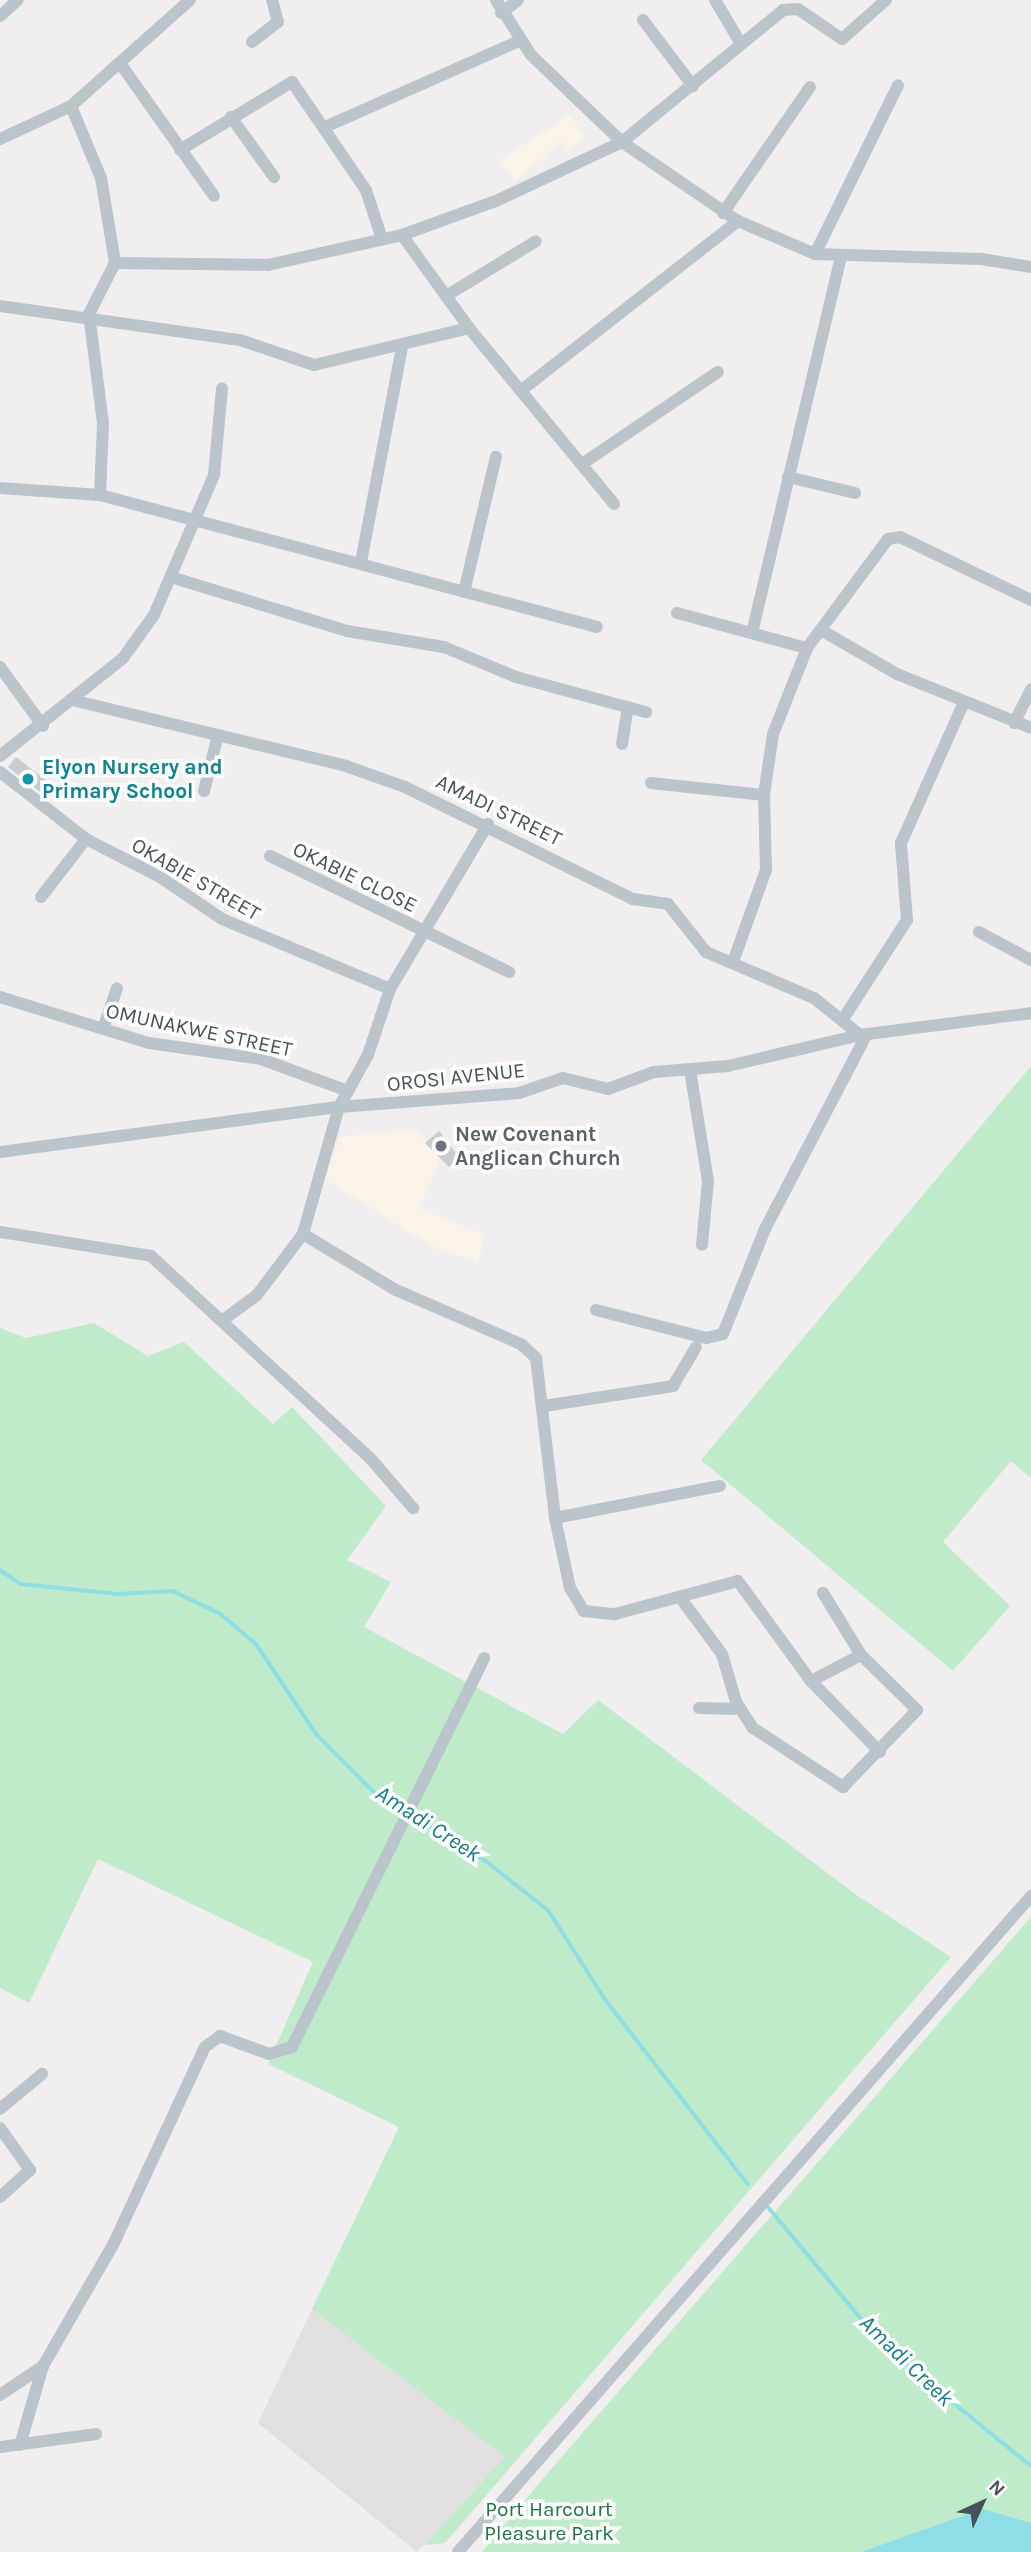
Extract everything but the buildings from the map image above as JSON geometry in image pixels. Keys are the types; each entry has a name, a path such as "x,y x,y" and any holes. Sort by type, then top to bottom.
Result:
{"street":[{"path":"0,16 18,0"},
{"path":"169,0 185,4"},
{"path":"252,42 278,22 272,0 278,0"},
{"path":"496,0 501,13 521,40 622,142 723,213 815,254 981,259 1031,267"},
{"path":"501,13 518,0"},
{"path":"715,0 741,44"},
{"path":"115,263 268,265 402,235 496,201 622,142 783,10 797,4 842,39 886,0"},
{"path":"0,139 71,106 122,66 185,4"},
{"path":"643,20 693,86"},
{"path":"325,127 521,40"},
{"path":"122,66 214,196"},
{"path":"180,150 292,82 325,127 372,202 382,239"},
{"path":"815,254 898,85"},
{"path":"723,213 810,87"},
{"path":"71,106 101,178 115,263 89,314 103,423 100,495"},
{"path":"231,117 274,177"},
{"path":"523,389 738,220"},
{"path":"402,235 468,328 523,389 614,504"},
{"path":"446,296 537,242"},
{"path":"751,634 841,256"},
{"path":"0,306 89,314 123,327 240,340 314,365 402,347 468,328"},
{"path":"361,562 402,347"},
{"path":"582,464 718,372"},
{"path":"0,756 76,701 141,635 174,578 192,520 217,463 222,388"},
{"path":"464,592 496,457"},
{"path":"789,477 855,493"},
{"path":"0,488 100,495 361,562 597,627"},
{"path":"733,962 766,870 764,794 773,734 807,648 894,536 1031,600"},
{"path":"174,578 346,631 444,647 516,677 646,712"},
{"path":"677,613 807,648"},
{"path":"821,630 897,674 1031,728"},
{"path":"0,667 43,726"},
{"path":"1014,723 1031,688"},
{"name":"AMADI STREET","path":"76,701 346,766 488,824 633,899 668,904 697,944 814,998 864,1035"},
{"path":"844,1019 907,920 911,901 898,859 901,843 964,702"},
{"path":"622,744 628,708"},
{"path":"204,791 218,735"},
{"name":"OKABIE STREET","path":"0,772 86,839 153,872 240,929 390,989"},
{"path":"651,783 764,794"},
{"path":"223,1320 257,1295 303,1234 339,1107 368,1055 390,989 488,824"},
{"path":"41,897 86,839"},
{"name":"OKABIE CLOSE","path":"270,856 509,972"},
{"path":"979,932 1031,960"},
{"path":"103,1029 117,988"},
{"name":"OMUNAKWE STREET","path":"0,996 103,1029 261,1059 348,1091"},
{"name":"OROSI AVENUE","path":"0,1152 339,1107 519,1093 563,1078 600,1090 654,1072 690,1070 794,1054 864,1035 1031,1013"},
{"path":"596,1310 706,1338 723,1334 765,1229 864,1035"},
{"path":"690,1070 708,1181 702,1245"},
{"path":"0,1231 143,1253 223,1320 371,1459 413,1508"},
{"path":"303,1234 396,1290 530,1350 541,1369 555,1518 570,1588 584,1611 615,1614 682,1600 738,1581 811,1681 880,1752"},
{"path":"544,1406 673,1387 696,1347"},
{"path":"555,1518 720,1486"},
{"path":"682,1600 722,1654 739,1709 771,1744 840,1787 880,1752 917,1710 861,1655 823,1593"},
{"path":"811,1681 861,1655"},
{"path":"20,2445 43,2366 113,2245 205,2048 220,2036 269,2054 292,2047 406,1821 484,1658"},
{"path":"699,1708 739,1709"},
{"path":"458,2552 1031,1896"},
{"path":"0,2109 42,2074"},
{"path":"0,2128 30,2170 0,2197"},
{"path":"0,2395 43,2366"},
{"path":"0,2448 96,2434"}],"shaded area":[{"path":"570,115 585,137 568,149 561,141 515,182 500,160"},
{"path":"417,1129 440,1161 419,1208 484,1235 478,1262 437,1249 325,1179 340,1137"},
{"path":"312,2309 506,2457 417,2552 258,2423"}],"green space":[{"path":"1031,1066 1031,1478 1011,1461 943,1542 1010,1606 953,1671 701,1460"},
{"path":"94,1323 148,1356 184,1342 273,1424 292,1407 386,1506 347,1560 391,1582 364,1627 563,1734 598,1700 858,1896 951,1957 445,2543 424,2545 505,2457 312,2309 399,2127 268,2064 313,1962 98,1859 29,2003 0,1988 0,1328 26,1338"},
{"name":"Port Harcourt Pleasure Park","path":"1031,1917 1031,2552 482,2552 546,2475"}],"water":[{"path":"983,2509 1031,2523 1031,2552 861,2552"}],"waterway":[{"name":"Amadi Creek","path":"0,1570 21,1584 117,1594 173,1591 221,1614 257,1645 317,1735 376,1794 486,1861 549,1911 605,1999 748,2184"},
{"name":"Amadi Creek","path":"769,2208 884,2346 1031,2466"}],"place":[{"name":"Elyon Nursery and Primary School","path":"28,779"},
{"name":"New Covenant Anglican Church","path":"441,1146"}]}
